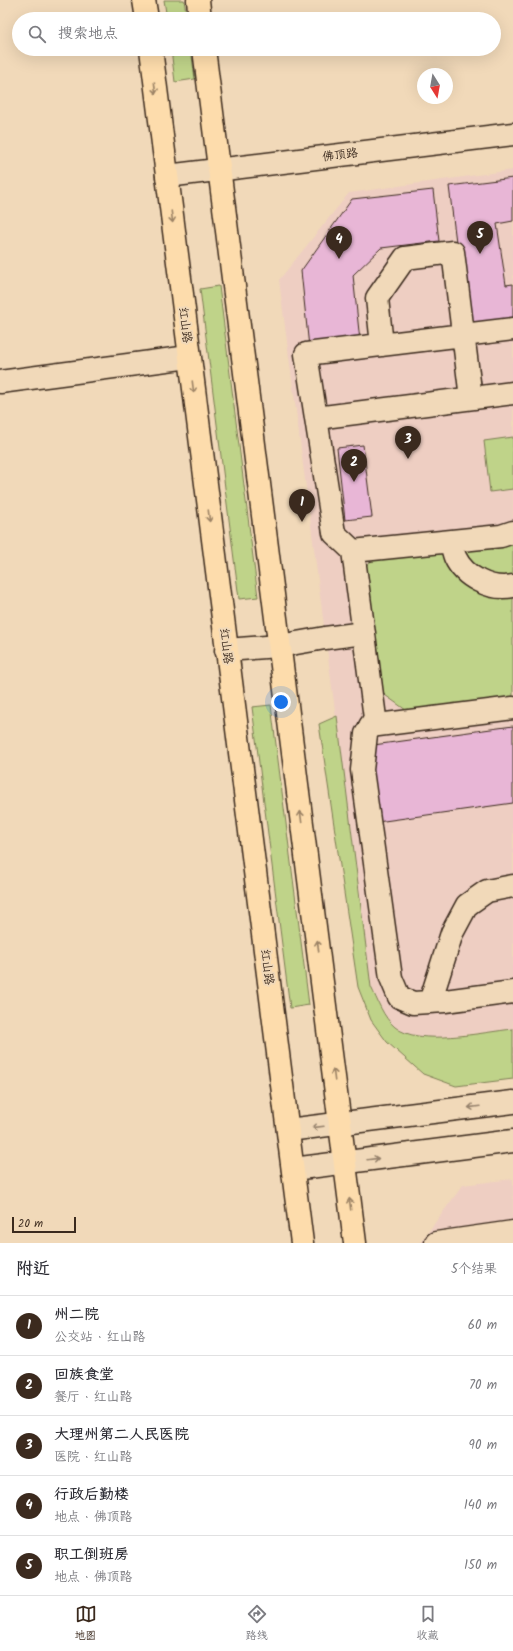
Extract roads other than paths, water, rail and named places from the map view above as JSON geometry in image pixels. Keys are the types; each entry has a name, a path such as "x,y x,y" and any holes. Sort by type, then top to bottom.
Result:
{"main road":[{"path":"144,0 146,12"},
{"path":"198,0 199,12"},
{"name":"红山路","path":"152,56 302,1243"},
{"path":"205,56 355,1243"}],"street":[{"name":"佛顶路","path":"167,176 513,134"},
{"path":"382,345 376,298 406,258 454,252 471,398"},
{"path":"513,329 306,354 334,533 353,551 375,718 366,734 362,770 391,978 399,997 413,1003 513,992"},
{"path":"0,382 189,357"},
{"path":"316,418 513,393"},
{"path":"353,551 501,536 513,532"},
{"path":"451,541 455,557 464,571 482,582 505,588 513,586"},
{"path":"226,650 279,646 364,633"},
{"path":"370,726 513,708"},
{"path":"430,1002 452,933 468,905 487,891 513,886"},
{"path":"288,1130 513,1102"},
{"path":"292,1169 513,1141"},
{"path":"436,1243 513,1232"}],"place":[{"name":"职工倒班房","path":"480,254"},
{"name":"行政后勤楼","path":"339,259"},
{"name":"大理州第二人民医院","path":"408,459"},
{"name":"回族食堂","path":"354,482"},
{"name":"州二院","path":"302,522"}]}
